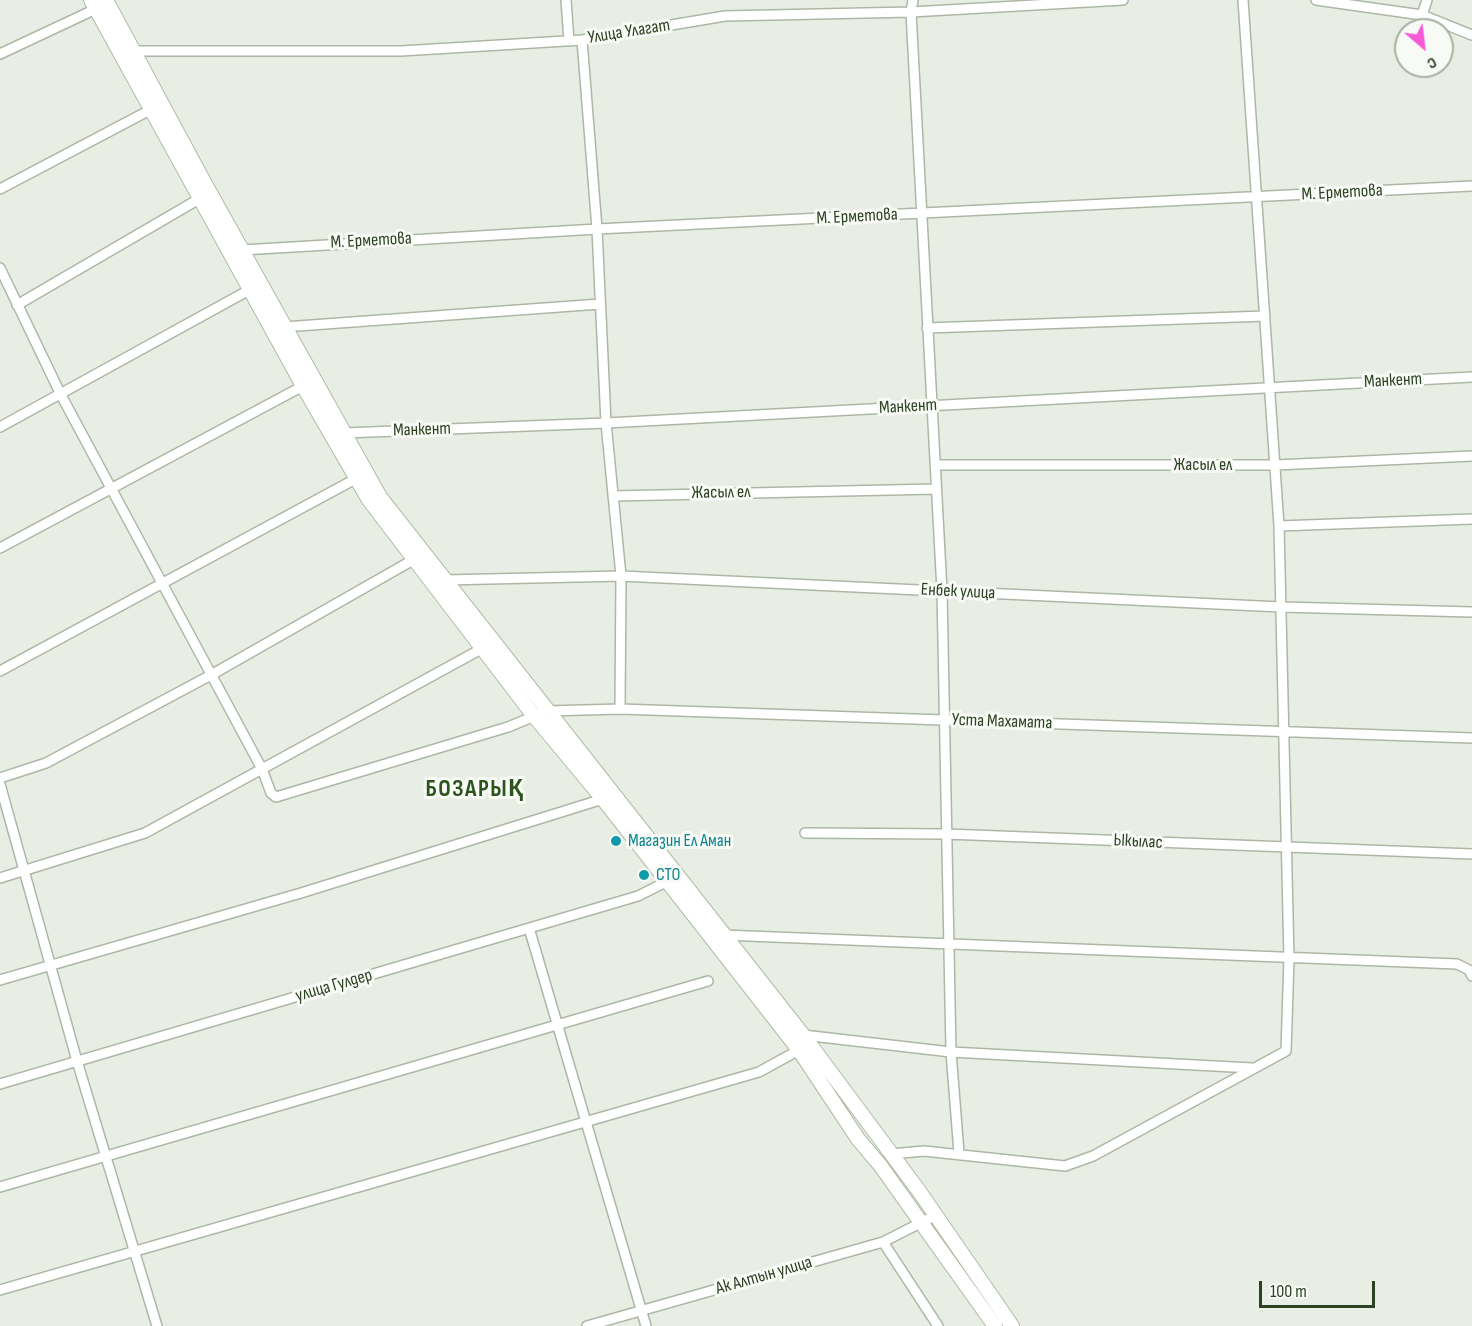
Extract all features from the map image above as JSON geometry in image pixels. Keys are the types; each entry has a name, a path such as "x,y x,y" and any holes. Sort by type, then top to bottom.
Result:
{"main road":[{"path":"100,3 135,51 225,231 251,289 303,387 412,560 803,1035 936,1215 1012,1326"},
{"path":"100,3 150,110 199,199 242,250 344,433 361,476 444,580 540,714 666,882 799,1050 858,1139 880,1165 995,1326"}],"street":[{"path":"566,0 569,41"},
{"path":"913,0 911,12 942,591 951,1052 959,1153"},
{"name":"Улица Улагат","path":"135,51 401,51 582,40 725,16 911,12 1123,0"},
{"path":"891,1154 924,1151 959,1153 1065,1166 1093,1156 1286,1051 1289,959 1279,526 1259,197 1243,0"},
{"path":"1316,0 1422,15 1472,35"},
{"path":"1422,15 1426,0"},
{"path":"0,54 100,3"},
{"path":"582,40 597,229 606,423 621,576 620,709"},
{"path":"0,189 150,110"},
{"name":"М. Ерметова","path":"242,250 597,229 1472,186"},
{"path":"17,304 199,199"},
{"path":"0,268 61,395 262,769 271,793 279,797 508,727 540,714"},
{"path":"0,427 251,289"},
{"path":"284,327 600,304"},
{"path":"927,328 1265,316"},
{"name":"Манкент","path":"344,433 606,423 1472,377"},
{"path":"0,548 303,387"},
{"name":"Жасыл ел","path":"935,465 1276,465 1472,456"},
{"path":"0,671 361,476"},
{"name":"Жасыл ел","path":"613,496 936,489"},
{"path":"1279,526 1472,519"},
{"path":"0,778 46,763 211,675 412,560"},
{"name":"Енбек улица","path":"444,580 621,576 1281,607 1472,612"},
{"path":"0,878 146,833 483,648"},
{"name":"Уста Махамата","path":"540,714 620,709 1472,738"},
{"path":"0,784 77,1061 157,1326"},
{"path":"0,980 301,893 603,799"},
{"name":"Ыкылас","path":"805,833 946,834 1285,849 1472,854"},
{"name":"улица Гулдер","path":"0,1084 638,896 666,882"},
{"path":"529,928 646,1326"},
{"path":"723,935 1457,964 1468,970 1472,976"},
{"path":"0,1187 708,981"},
{"path":"803,1035 951,1052 1253,1068"},
{"path":"0,1290 759,1072 799,1050"},
{"name":"Ак Алтын улица","path":"587,1326 883,1242 919,1221 936,1215"},
{"path":"883,1242 938,1326"}],"place":[{"name":"Магазин Ел Аман","path":"616,841"},
{"name":"СТО","path":"644,875"}],"district":[{"name":"БОЗАРЫҚ","path":"475,790"}]}
